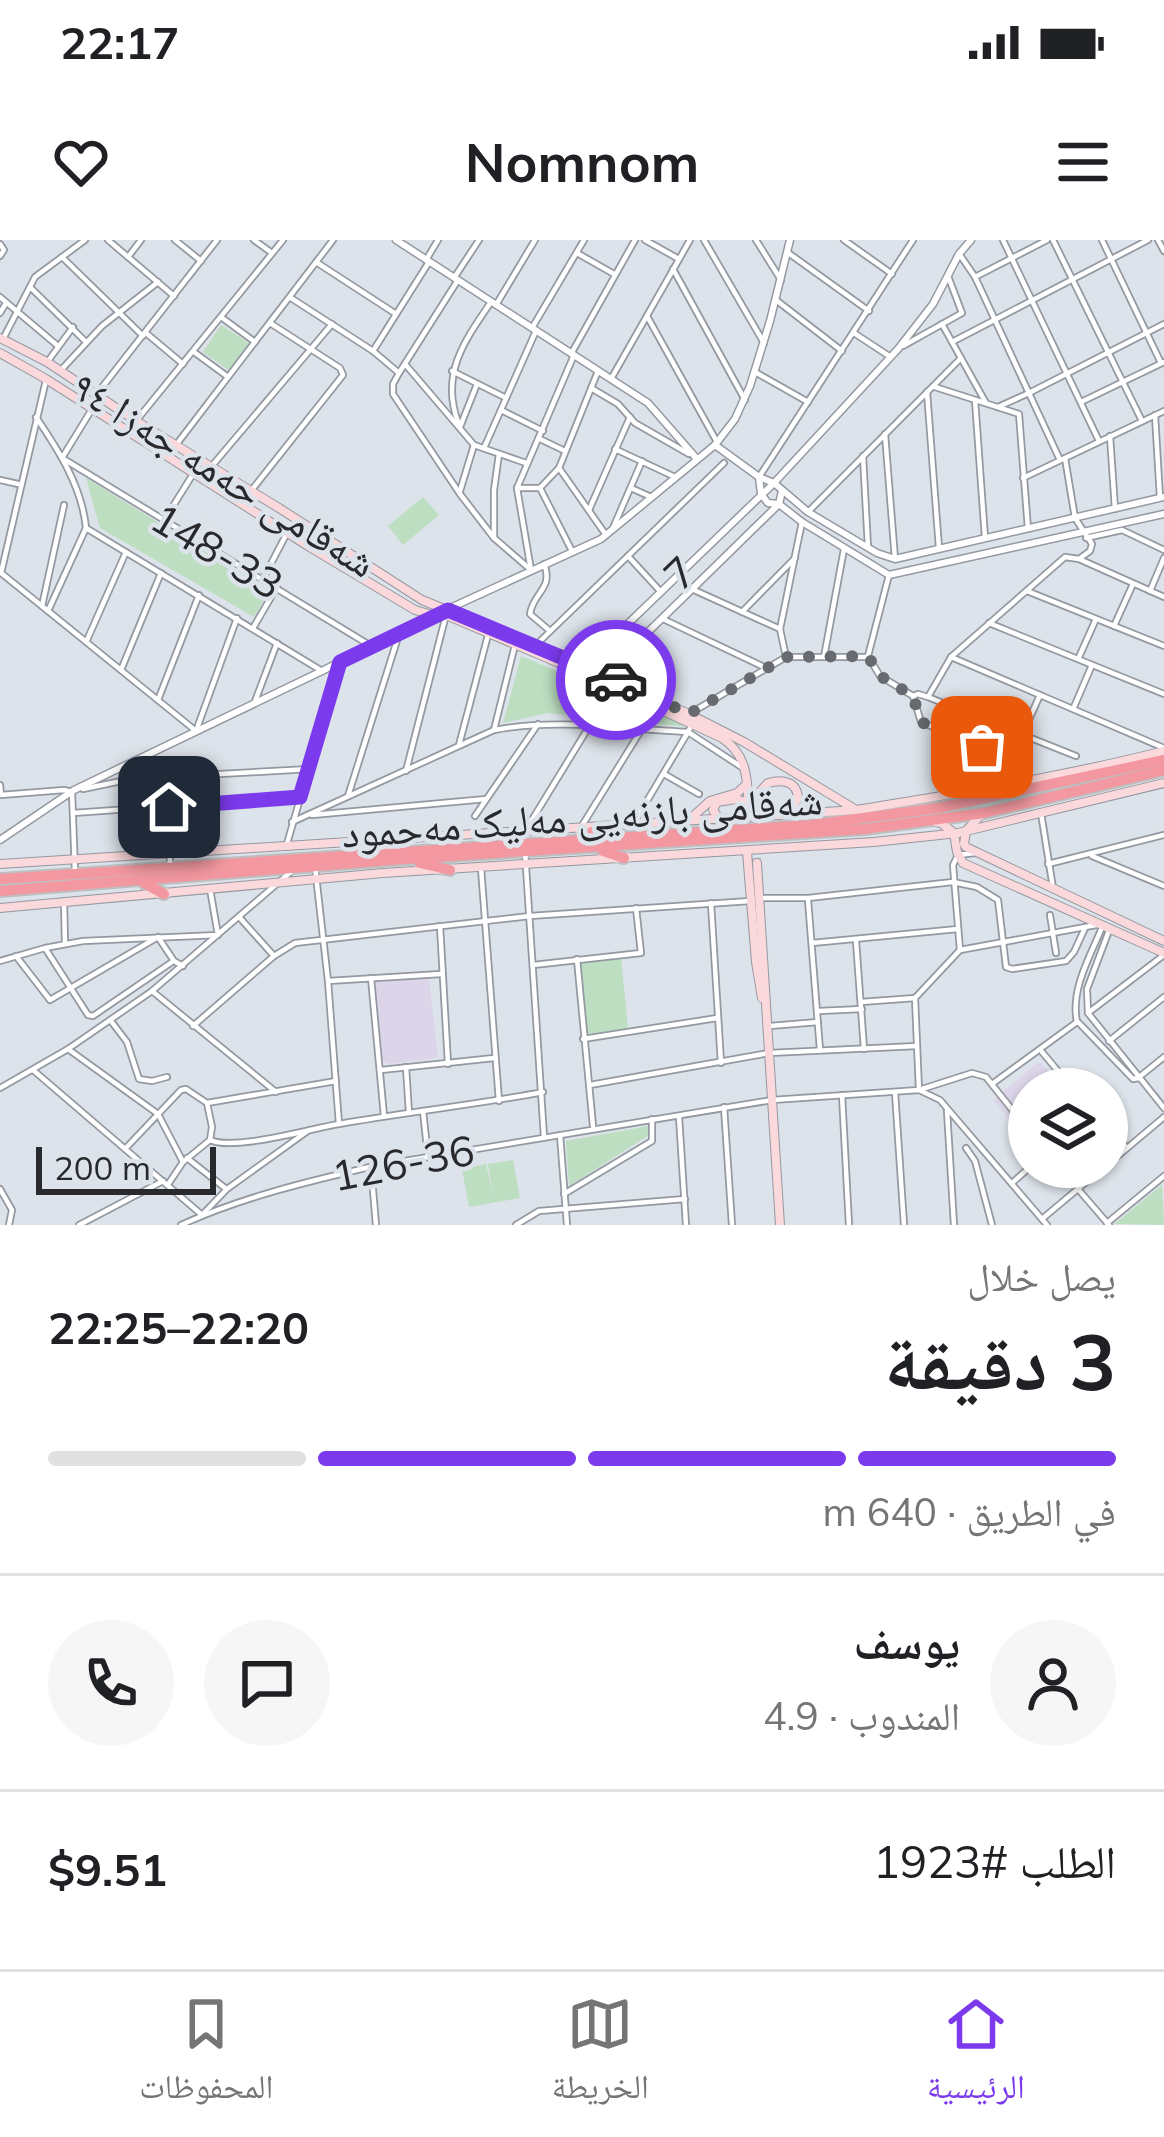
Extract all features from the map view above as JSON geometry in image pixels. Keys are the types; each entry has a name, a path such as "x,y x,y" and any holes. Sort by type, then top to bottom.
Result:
{"highway":[{"name":"شەقامی بازنەیی مەلیک مەحمود","path":"1,885 75,866 464,841 567,841 880,818 1164,760"},
{"name":"شەقامی بازنەیی مەلیک مەحمود","path":"1,885 142,882 293,870 316,873 405,860 525,858 594,848 866,829 984,813 1164,770"},
{"path":"1046,776 1070,781"},
{"path":"938,808 965,793"},
{"path":"567,841 606,827"},
{"path":"594,848 624,858"},
{"path":"405,860 450,870"},
{"path":"142,882 164,894"}],"main road":[{"name":"شەقامی حەمە جەزا ٩٤","path":"2,338 61,370 447,612"},
{"path":"18,362 26,350"},
{"name":"شەقامی حەمە جەزا ٩٤","path":"0,355 46,379 287,533 415,610 432,615"},
{"path":"432,615 447,612 535,646 729,742 746,770 751,806"},
{"path":"447,612 515,645 582,669"},
{"path":"690,724 718,729 856,810 880,818"},
{"path":"718,729 748,760 751,806"},
{"path":"170,860 286,847 464,841 856,810 1099,767 1164,749"},
{"path":"751,806 768,783 789,782 798,798 784,816"},
{"path":"682,822 710,801 737,793 748,783"},
{"path":"0,908 279,883 316,873 481,868 525,858 747,852 954,833 1164,783"},
{"path":"721,820 713,810 717,802 736,799 751,806"},
{"path":"984,813 967,831 964,844 1164,941"},
{"path":"928,821 941,823 954,833 958,855 969,866 1164,954"},
{"path":"760,851 768,969 764,998"},
{"path":"747,852 756,962 768,1026 767,1053"},
{"path":"969,866 977,853"},
{"path":"755,862 777,1225"},
{"path":"0,865 75,866"}],"street":[{"path":"2,338 44,268 85,240"},
{"path":"108,240 174,296"},
{"path":"128,257 141,240"},
{"path":"175,240 202,261"},
{"path":"96,395 218,240"},
{"path":"254,240 272,253"},
{"path":"136,421 283,240"},
{"path":"176,446 333,240"},
{"path":"396,240 648,403 696,458"},
{"path":"373,351 438,240"},
{"path":"478,240 392,387 460,494 494,538 532,570"},
{"path":"460,427 453,408 452,371 457,356 535,240"},
{"path":"484,448 534,330 584,240"},
{"path":"532,570 517,488 572,354 635,240"},
{"path":"645,240 678,259"},
{"path":"611,380 690,240"},
{"path":"704,240 764,344"},
{"path":"756,240 781,280"},
{"path":"406,771 447,612 609,532 716,444 745,400 790,240"},
{"path":"844,240 892,274"},
{"path":"913,240 759,478 768,503 779,504 889,575 1164,514"},
{"name":"7","path":"582,669 774,483 891,357 933,304 968,240"},
{"path":"1004,240 1099,441"},
{"path":"976,277 1050,240 1142,421"},
{"path":"1081,402 1162,363 1102,240"},
{"path":"952,342 1148,240"},
{"path":"1158,240 1164,251"},
{"path":"0,244 4,250 0,256"},
{"path":"576,252 614,274"},
{"path":"787,252 869,311"},
{"path":"959,254 976,277 1062,459 1075,518 1091,544 1090,551 1078,559"},
{"path":"62,256 118,313 183,364"},
{"path":"316,262 396,314"},
{"path":"673,269 745,400"},
{"path":"898,349 962,313 948,276"},
{"path":"61,370 85,341 158,282"},
{"path":"30,286 85,341"},
{"path":"290,297 400,373"},
{"path":"0,313 3,300 58,346"},
{"path":"776,300 842,351"},
{"path":"646,316 716,444 808,512 896,560 1162,498 1155,415"},
{"path":"221,317 255,342"},
{"path":"251,491 344,373 270,323"},
{"path":"211,467 332,324"},
{"path":"942,324 986,403"},
{"path":"998,407 1164,324"},
{"path":"47,362 73,327"},
{"path":"854,333 891,357"},
{"path":"193,352 228,377"},
{"path":"808,512 962,358"},
{"path":"405,364 474,445 526,464"},
{"path":"452,371 506,398"},
{"path":"517,488 540,488 559,468 598,371"},
{"path":"755,372 808,402"},
{"path":"46,379 0,572 196,731"},
{"path":"460,427 477,384"},
{"path":"591,388 696,458"},
{"path":"930,389 1019,414 1028,529"},
{"path":"930,389 939,550"},
{"path":"975,400 985,539"},
{"path":"62,458 92,410"},
{"path":"501,410 566,452"},
{"path":"1023,478 1164,410"},
{"path":"589,510 630,417"},
{"path":"36,418 77,490 86,528 45,609"},
{"path":"885,434 896,560"},
{"path":"1110,436 1115,508"},
{"path":"460,494 474,445"},
{"path":"615,449 675,477"},
{"path":"494,538 499,454"},
{"path":"863,457 868,548"},
{"name":"148-33","path":"62,458 370,646"},
{"path":"609,532 642,461"},
{"path":"535,646 724,463"},
{"path":"559,468 609,532"},
{"path":"165,519 194,474"},
{"path":"0,480 20,484"},
{"path":"540,488 572,551"},
{"path":"631,488 651,497"},
{"path":"602,678 779,504 782,490"},
{"path":"45,609 64,505"},
{"path":"786,657 780,629 802,522"},
{"path":"86,528 322,671"},
{"path":"1084,534 1122,530 1164,554 1150,591"},
{"path":"263,579 287,533"},
{"path":"824,657 844,549"},
{"path":"86,642 126,552"},
{"path":"628,556 660,591"},
{"path":"928,697 950,657 1065,557 1164,597"},
{"path":"742,612 795,558"},
{"path":"544,564 547,584 530,614 550,631"},
{"path":"122,670 161,573"},
{"path":"889,575 868,656 880,676 913,696 921,722 1025,764"},
{"path":"1114,626 1133,584"},
{"path":"254,628 277,587"},
{"path":"694,590 780,629"},
{"path":"1027,591 1164,646"},
{"path":"158,700 199,596"},
{"path":"0,840 73,792 432,615"},
{"path":"196,731 237,618"},
{"path":"663,619 766,669"},
{"path":"1078,659 1096,619"},
{"path":"989,623 1164,694"},
{"path":"348,796 400,631"},
{"path":"459,745 489,634"},
{"path":"254,704 278,643"},
{"path":"494,730 515,645"},
{"path":"632,825 690,724 766,669 786,657 868,656"},
{"path":"950,657 1164,749"},
{"path":"286,847 340,662"},
{"path":"1074,707 1092,665"},
{"path":"1023,735 1040,694"},
{"path":"913,696 928,697 1076,756"},
{"path":"982,747 990,722"},
{"path":"292,822 494,730 538,724 641,730 690,724"},
{"path":"475,816 538,724"},
{"path":"524,833 590,725"},
{"path":"580,829 641,730"},
{"path":"0,785 1,795 73,792 131,779 310,769"},
{"path":"664,774 699,794"},
{"path":"131,779 133,809"},
{"path":"73,792 75,866"},
{"path":"73,813 300,797"},
{"path":"307,815 486,799"},
{"path":"169,807 170,860"},
{"path":"1041,813 1053,889"},
{"path":"1048,864 1164,835"},
{"path":"961,950 953,865 958,855 977,853"},
{"path":"1090,855 1162,884"},
{"path":"525,858 544,1137"},
{"path":"481,868 499,1101"},
{"path":"0,1088 68,1049 152,991 293,870"},
{"path":"316,873 339,1124"},
{"path":"764,898 808,898 953,881 976,887 998,900 1006,967 1012,969 1066,961 1085,928"},
{"path":"210,890 218,935"},
{"path":"808,898 820,1050"},
{"path":"193,1026 295,943 530,916 752,900"},
{"path":"64,901 64,944"},
{"path":"711,903 721,1063"},
{"path":"532,965 640,952 636,908"},
{"path":"1050,915 1056,953"},
{"path":"240,918 274,956"},
{"path":"440,925 448,1064"},
{"path":"817,1011 915,998 961,950 1104,926"},
{"path":"1104,926 1087,989 1088,1012 1164,1108"},
{"path":"1104,926 1080,982 1077,1022 1132,1078 1164,1057"},
{"path":"812,943 958,929"},
{"path":"0,961 64,944 218,935"},
{"path":"158,937 183,966"},
{"path":"16,956 46,998 54,999 158,937"},
{"path":"856,938 864,1048"},
{"path":"46,948 93,1016 174,961"},
{"path":"1088,1012 1164,954"},
{"path":"577,959 593,1129"},
{"path":"328,981 442,974"},
{"path":"371,978 384,1117"},
{"path":"152,991 276,1092"},
{"path":"1108,1041 1164,997"},
{"path":"915,998 919,1090 940,1100 1008,1178"},
{"path":"583,1039 717,1018"},
{"path":"111,1021 127,1042 139,1078 167,1077"},
{"path":"768,1026 818,1022"},
{"path":"1008,1104 992,1084 1077,1022"},
{"path":"590,1085 767,1053 917,1046"},
{"path":"68,1049 158,1114 185,1160 226,1189"},
{"path":"1041,1051 1055,1068"},
{"path":"381,1070 495,1058"},
{"path":"406,1067 409,1113"},
{"path":"31,1069 202,1215 226,1189 309,1130"},
{"name":"126-36","path":"181,1225 321,1179 428,1157 770,1100 919,1090 972,1073 992,1084"},
{"path":"125,1149 181,1090 207,1103 336,1081"},
{"path":"210,1140 224,1144 543,1092"},
{"path":"895,1092 904,1225"},
{"path":"842,1095 849,1225"},
{"path":"79,1225 165,1183 210,1140 207,1103"},
{"path":"724,1107 732,1225"},
{"path":"946,1107 954,1225"},
{"path":"423,1111 428,1157"},
{"path":"679,1115 686,1225"},
{"path":"1128,1147 1164,1117"},
{"path":"563,1194 652,1141 652,1119"},
{"path":"560,1135 567,1225"},
{"path":"966,1148 975,1161 992,1225"},
{"path":"371,1167 374,1225"},
{"path":"1078,1190 1108,1224 1163,1178"},
{"path":"1016,1188 1045,1222 1080,1188"},
{"path":"0,1189 12,1210 9,1225"},
{"path":"516,1225 539,1211 685,1199"}],"shaded area":[{"path":"429,978 438,1058 388,1064 383,1061 375,982"},
{"path":"1008,1087 1008,1116 994,1102"}],"green space":[{"path":"221,325 252,345 231,372 203,352"},
{"path":"86,478 269,591 254,617 100,528"},
{"path":"423,497 439,515 403,545 388,526"},
{"path":"521,656 690,727 548,713 503,723"},
{"path":"621,957 628,1029 586,1034 581,962"},
{"path":"649,1126 649,1135 569,1186 566,1141"},
{"path":"513,1160 520,1198 469,1207 462,1169 486,1164 493,1194 488,1164"},
{"path":"1162,1185 1164,1225 1114,1224"}],"tunnel":[{"path":"753,810 757,863"}],"way so far":[{"path":"616,680 689,714 786,657 868,656 880,676 913,696 921,722 982,747"}],"route":[{"path":"169,807 300,797 340,662 448,610 616,680"}]}
